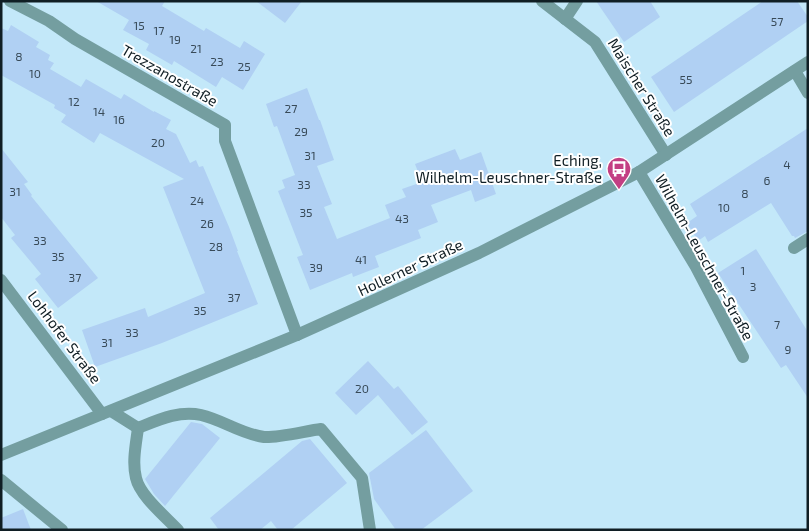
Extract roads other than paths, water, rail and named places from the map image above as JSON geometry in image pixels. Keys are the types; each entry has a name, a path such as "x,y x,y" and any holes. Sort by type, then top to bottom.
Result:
{"street":[{"name":"Trezzanostraße","path":"10,1 49,21 75,39 225,125 225,141 298,335"},
{"name":"Maischer Straße","path":"542,1 595,42 666,155"},
{"path":"565,19 578,1"},
{"name":"Hollerner Straße","path":"1,455 298,335 479,253 639,172 808,62"},
{"path":"795,71 808,93"},
{"name":"Wilhelm-Leuschner-Straße","path":"639,172 696,267 743,358"},
{"path":"794,248 808,239"},
{"name":"Lohhofer Straße","path":"1,280 107,412"},
{"path":"107,412 138,428 171,416 188,414 202,416 238,430 264,437 321,429 362,478 370,530"},
{"path":"138,428 135,465 136,480 145,495 178,530"},
{"path":"1,480 62,530"}],"place":[{"name":"Eching, Wilhelm-Leuschner-Straße","path":"619,190"}]}
